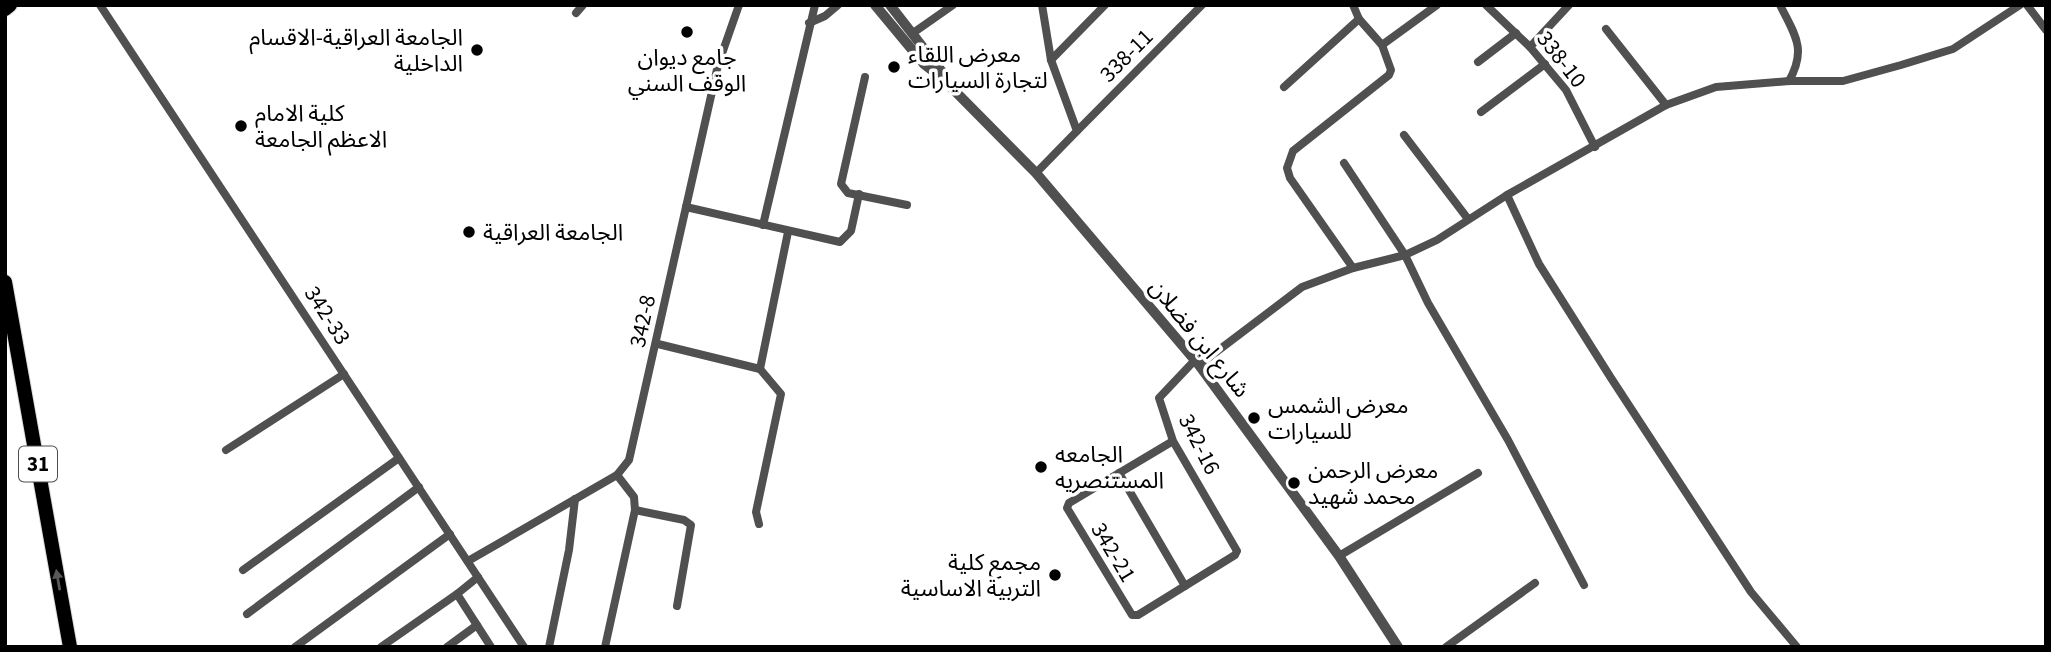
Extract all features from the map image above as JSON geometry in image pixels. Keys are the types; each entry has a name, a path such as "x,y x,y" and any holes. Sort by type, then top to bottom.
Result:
{"highway":[{"path":"5,9 10,5"},
{"name":"31","path":"5,282 70,647"}],"street":[{"name":"342-33","path":"100,5 524,647"},
{"path":"576,13 583,5"},
{"name":"342-8","path":"617,475 629,460 658,344 718,65 740,5"},
{"path":"763,225 815,5"},
{"path":"809,23 825,16 838,5"},
{"name":"شارع ابن فضلان","path":"875,5 923,64 942,78 1036,173 1197,362 1339,556 1398,647"},
{"name":"شارع ابن فضلان","path":"890,5 937,64 942,78"},
{"path":"913,33 953,5"},
{"path":"1042,5 1051,60 1077,131"},
{"path":"1051,60 1105,5"},
{"name":"338-11","path":"1036,173 1202,5"},
{"path":"1353,5 1359,19 1382,46 1391,70 1389,75 1293,151 1287,160 1290,178 1353,268"},
{"path":"1382,46 1437,5"},
{"name":"338-10","path":"1486,5 1517,33 1566,90 1595,147"},
{"path":"1530,47 1569,5"},
{"path":"1780,5 1799,46 1797,66 1789,81"},
{"path":"1197,362 1302,287 1353,268 1405,255 1437,240 1507,195 1666,105 1716,87 1789,81 1843,81 1953,49 2020,5"},
{"path":"2027,5 2046,30"},
{"path":"1284,87 1359,19"},
{"path":"1606,29 1666,105"},
{"path":"1478,62 1517,33"},
{"path":"1481,112 1545,64"},
{"path":"865,77 841,184 848,193 907,205"},
{"path":"1404,135 1468,219"},
{"path":"1344,163 1405,255 1428,303 1508,440 1584,584"},
{"path":"686,207 840,242 851,231 859,194"},
{"path":"1507,195 1539,264 1611,378 1751,592 1797,647"},
{"path":"760,369 788,232"},
{"path":"658,344 760,369 782,398 756,512 759,524"},
{"name":"342-16","path":"1185,586 1235,555 1237,551 1174,441 1159,398 1197,362"},
{"path":"226,450 344,374"},
{"path":"1174,441 1119,473 1185,586"},
{"path":"243,570 399,458"},
{"name":"342-21","path":"1119,473 1069,503 1067,508 1132,615 1138,615 1185,586"},
{"path":"1339,556 1478,473"},
{"path":"468,561 617,475 634,497 635,510 606,647"},
{"path":"247,614 419,487"},
{"path":"549,647 569,550 575,499"},
{"path":"635,510 684,520 691,525 677,606"},
{"path":"295,647 450,534"},
{"path":"381,647 478,577"},
{"path":"1446,647 1535,583"},
{"path":"457,594 491,647"},
{"path":"447,647 477,625"}],"place":[{"name":"جامع ديوان الوقف السني","path":"687,32"},
{"name":"الجامعة العراقية-الاقسام الداخلية","path":"477,50"},
{"name":"معرض اللقاء لتجارة السيارات","path":"894,67"},
{"name":"كلية الامام الاعظم الجامعة","path":"241,126"},
{"name":"الجامعة العراقية","path":"469,232"},
{"name":"معرض الشمس للسيارات","path":"1254,418"},
{"name":"الجامعه المستنصريه","path":"1041,467"},
{"name":"معرض الرحمن محمد شهيد","path":"1294,483"},
{"name":"مجمع كلية التربية الاساسية","path":"1055,575"}]}
